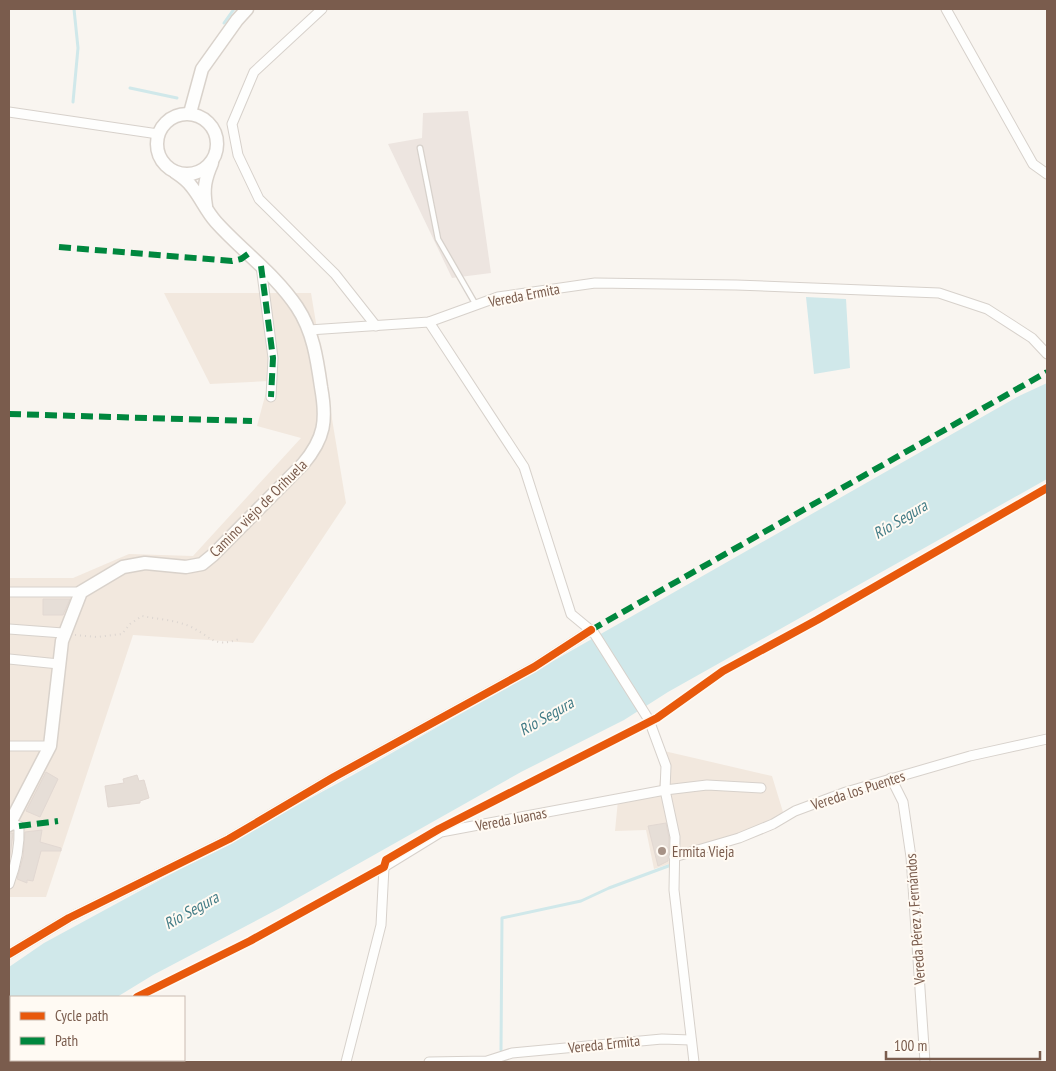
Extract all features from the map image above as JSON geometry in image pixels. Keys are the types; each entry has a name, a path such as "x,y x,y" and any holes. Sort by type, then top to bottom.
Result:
{"main road":[{"path":"190,113 202,69 237,20 248,9"},
{"path":"207,208 204,193 205,180 217,153 218,138 211,124 198,115 190,113 176,115 166,122 158,134 157,147 163,162 175,172 193,174 206,168 217,153"},
{"name":"Camino viejo de Orihuela","path":"81,592 123,567 145,563 186,567 202,564 303,464 316,448 324,423 316,353 309,330 298,308 261,266 215,220 193,187 175,172"},
{"path":"9,825 50,746 56,714 63,633 81,592"}],"street":[{"path":"322,9 254,72 232,124 238,155 259,199 336,274 376,326"},
{"path":"946,9 1034,164 1047,174"},
{"path":"9,112 158,134"},
{"path":"261,266 273,358 271,397"},
{"name":"Vereda Ermita","path":"309,330 429,322 498,298 595,283 939,293 987,309 1032,338 1047,354"},
{"path":"429,322 524,467 571,614 592,632 649,720 666,766 665,790 675,837 674,890 694,1062"},
{"path":"9,592 81,592"},
{"path":"9,629 63,633"},
{"path":"9,954 70,918 229,838 334,777 534,667 592,632"},
{"path":"9,659 59,664"},
{"name":"Vereda los Puentes","path":"674,857 740,838 795,812 846,792 970,756 1047,739"},
{"path":"9,746 50,746"},
{"name":"Vereda Pérez y Fernándos","path":"892,778 903,802 911,857 925,1062"},
{"path":"665,790 707,785 761,788"},
{"name":"Vereda Juanas","path":"346,1062 381,925 384,867 441,832 665,790"},
{"path":"9,825 19,826 20,839 17,858 9,884"},
{"name":"Vereda Ermita","path":"429,1062 488,1061 512,1053 662,1039 691,1040"}],"lane":[{"path":"420,148 438,239 476,305"}],"path":[{"path":"63,633 97,637 122,634 130,624 142,616 188,625 217,643 226,644 238,639"}],"shaded area":[{"path":"468,111 491,273 452,278 388,144 422,138 423,113"},
{"path":"164,293 311,293 346,503 253,643 133,635 46,897 9,897 9,566 10,578 73,578 129,554 193,556 301,438 257,426 269,381 210,384"},
{"path":"664,751 772,776 783,812 757,834 654,869 646,830 615,831 618,800 659,786"}],"water":[{"path":"806,297 846,299 850,368 814,374"},
{"name":"Río Segura","path":"1047,383 1047,479 668,692 624,720 521,772 280,908 153,975 119,996 10,996 10,1061 20,1061 9,1062 9,967 44,943 353,775 1019,396"}],"building":[{"path":"43,599 70,599 63,615 43,615"},
{"path":"46,772 58,779 40,817 26,811"},
{"path":"137,775 139,781 144,780 149,798 140,801 140,803 108,807 105,786 124,783 123,779"},
{"name":"Ermita Vieja","path":"666,823 669,838 668,861 658,866 648,826"},
{"path":"42,830 40,842 61,848 61,851 41,851 33,881 27,880 27,883 17,879 23,857 25,832"},
{"path":"9,833 13,833 9,864"}],"waterway":[{"path":"73,102 78,48 74,9"},
{"path":"224,23 234,9"},
{"path":"130,88 177,98"},
{"path":"501,1050 502,918 581,901 609,888 671,865"}],"marked path":[{"path":"59,247 232,261 241,259 248,254"},
{"path":"261,266 273,358 271,397"},
{"path":"591,630 1047,372"},
{"path":"9,414 252,421"},
{"path":"19,826 58,821"}],"cycle path":[{"path":"139,996 250,941 384,867 386,860 439,829 657,718 723,671 817,620 1047,488"},
{"path":"9,954 69,918 229,839 334,777 534,667 591,630"}],"place":[{"name":"Ermita Vieja","path":"662,851"}]}
